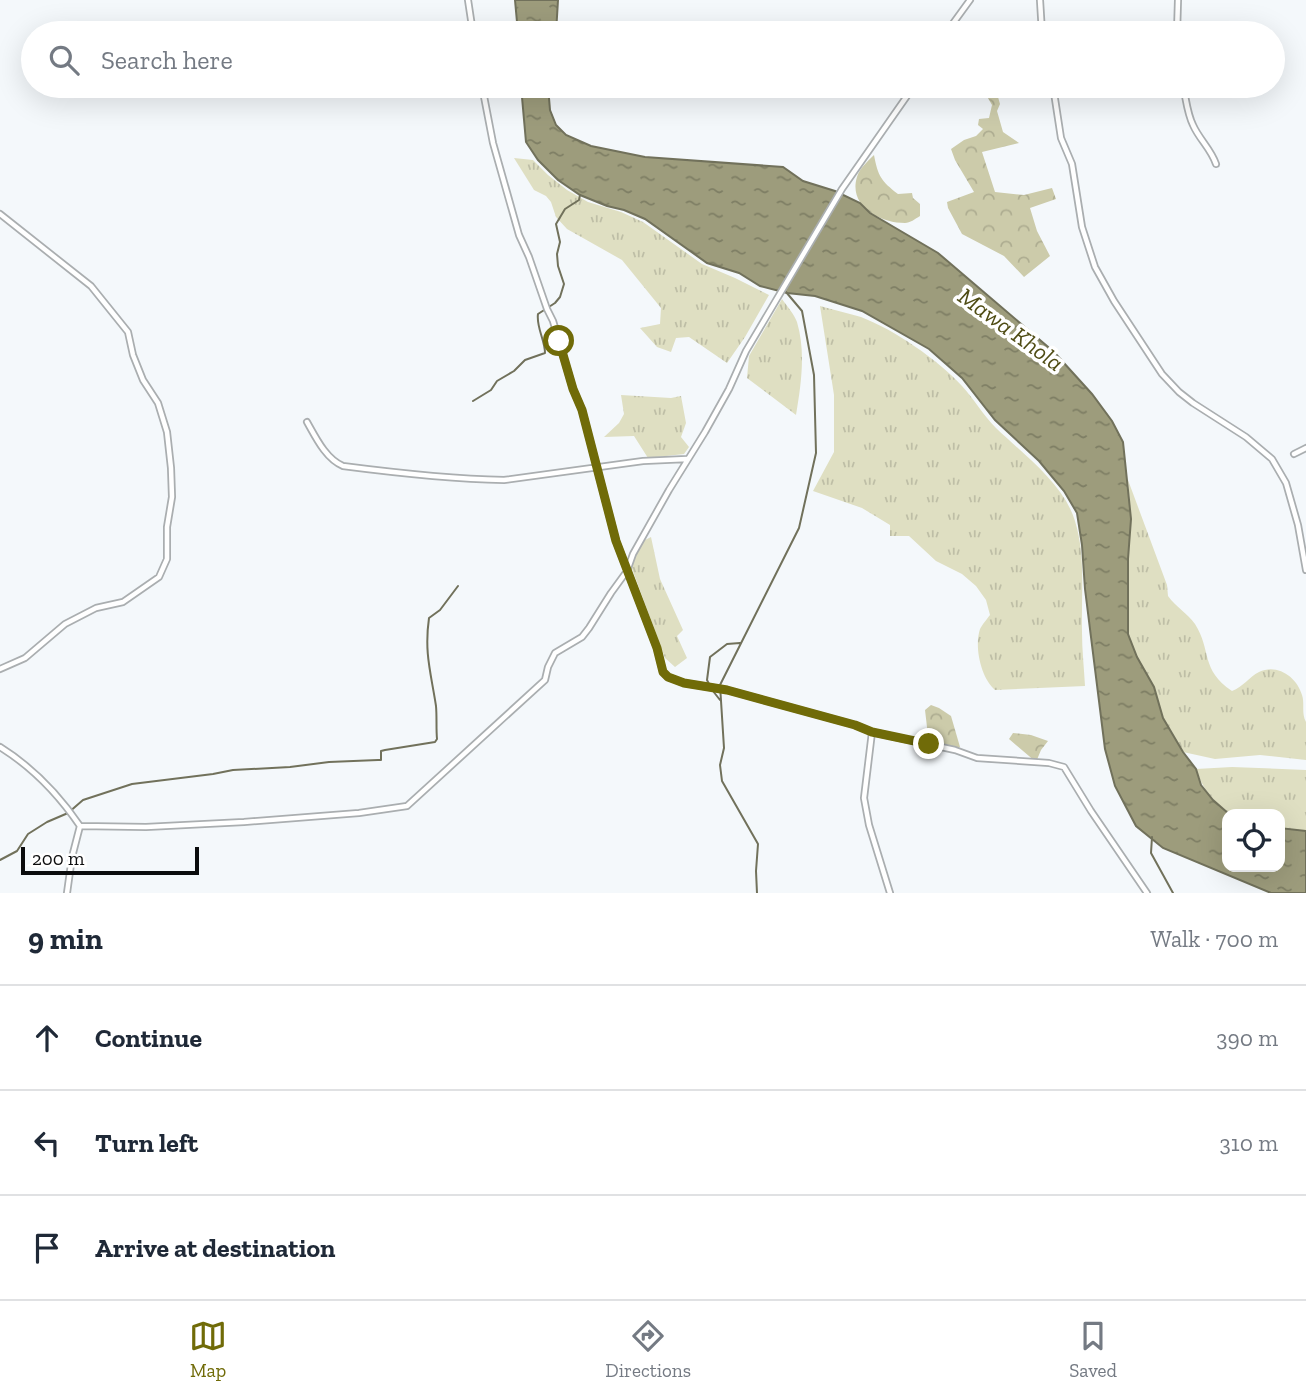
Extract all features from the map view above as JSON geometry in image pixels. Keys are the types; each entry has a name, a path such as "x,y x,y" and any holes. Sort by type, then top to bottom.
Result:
{"street":[{"path":"468,0 471,21"},
{"path":"955,21 970,0"},
{"path":"1040,0 1041,21"},
{"path":"1177,21 1178,0"},
{"path":"484,98 493,143 519,235 553,321 582,410 616,541 657,648 663,672 668,677 684,683 727,690 872,732 955,750 977,758 1049,763 1064,767 1147,893"},
{"path":"80,826 146,827 244,822 359,813 407,806 545,680 555,653 582,637 589,628 628,570 633,554 729,389 746,351 842,189 906,98"},
{"path":"1055,98 1061,138 1072,164 1082,227 1095,268 1147,352 1179,392 1246,437 1272,459 1286,483 1298,525 1306,570"},
{"path":"1186,98 1192,124 1213,153 1216,163"},
{"path":"0,214 91,286 128,332 133,355 143,380 158,403 167,432 172,497 167,527 167,559 159,577 123,602 96,608 65,624 25,658 0,669"},
{"path":"307,422 335,463 413,474 493,480 643,461 687,459"},
{"path":"1294,454 1306,448"},
{"path":"872,732 864,798 869,825 890,893"},
{"path":"0,747 20,759 65,803 80,826"},
{"path":"67,893 80,826"}],"green space":[{"path":"988,98 998,98 1000,104 997,111 1003,132 1019,143 982,152 995,192 1024,195 1052,188 1056,199 1030,208 1037,231 1050,256 1024,277 1004,256 962,234 948,208 947,202 974,192 951,149 976,136 983,129 978,125 979,119 989,118 992,105"},
{"path":"874,155 884,181 898,194 912,193 913,198 920,204 920,216 907,223 895,222 876,216 862,204 855,187 857,177"},
{"path":"514,158 533,160 567,190 588,202 643,222 702,264 769,295 727,363 689,337 676,338 671,352 657,347 640,328 660,324 661,308 622,260 567,229 556,217 551,202 534,190"},
{"path":"782,299 797,322 800,333 801,380 796,415 747,378 749,356"},
{"path":"820,306 874,323 928,356 962,386 991,423 1042,470 1062,495 1070,507 1081,548 1085,686 995,690 986,678 980,662 978,636 990,615 986,600 976,586 962,574 936,561 909,536 890,536 890,525 862,508 813,491 834,452 834,395"},
{"path":"621,395 671,398 681,396 686,423 681,437 689,447 684,454 648,458 634,436 604,437 619,423 624,414"},
{"path":"1128,480 1167,585 1168,596 1195,624 1215,675 1232,691 1255,674 1273,669 1285,673 1296,683 1302,695 1306,722 1306,760 1260,755 1215,759 1183,752 1163,718 1154,687 1128,634 1131,519"},
{"path":"651,537 660,579 683,630 677,636 687,658 675,667 665,658 631,566 643,541"},
{"path":"931,705 951,716 960,747 955,750 929,744 925,710"},
{"path":"1013,733 1048,741 1036,762 1009,739"},
{"path":"1232,767 1306,770 1306,831 1285,829 1285,809 1224,809 1209,794 1196,769"}],"water":[{"path":"515,0 558,0 557,21 517,21"},
{"name":"Mawa Khola","path":"522,98 549,98 556,125 566,135 591,146 645,157 783,167 803,181 835,191 860,203 870,213 938,253 1054,352 1092,394 1112,421 1123,442 1131,519 1128,634 1154,687 1163,718 1196,769 1201,785 1223,809 1222,872 1285,872 1285,829 1306,831 1306,893 1271,893 1163,848 1136,826 1115,786 1105,749 1077,513 1064,491 1039,461 995,420 962,378 929,349 862,311 815,296 760,286 739,273 707,263 645,219 580,195 558,180 538,160 526,142"}],"waterway":[{"path":"473,401 491,390 497,381 514,371 525,360 545,353 538,314 555,303 564,284 558,266 560,242 556,224 565,209 579,200 580,195"},
{"path":"757,893 758,844 722,781 720,765 724,748 720,685 799,528 816,453 814,375 802,311 786,292"},
{"path":"0,860 17,851 28,834 68,813 83,800 132,784 233,770 381,760 381,751 435,742 436,706 428,653 429,618 440,610 458,586"},
{"path":"710,686 707,680 710,657 727,644 740,643"},
{"path":"713,691 720,700"},
{"path":"1152,837 1151,853 1173,893"}],"route":[{"path":"559,341 582,410 616,541 657,648 663,672 668,677 684,683 727,690 872,732 929,744"}]}
